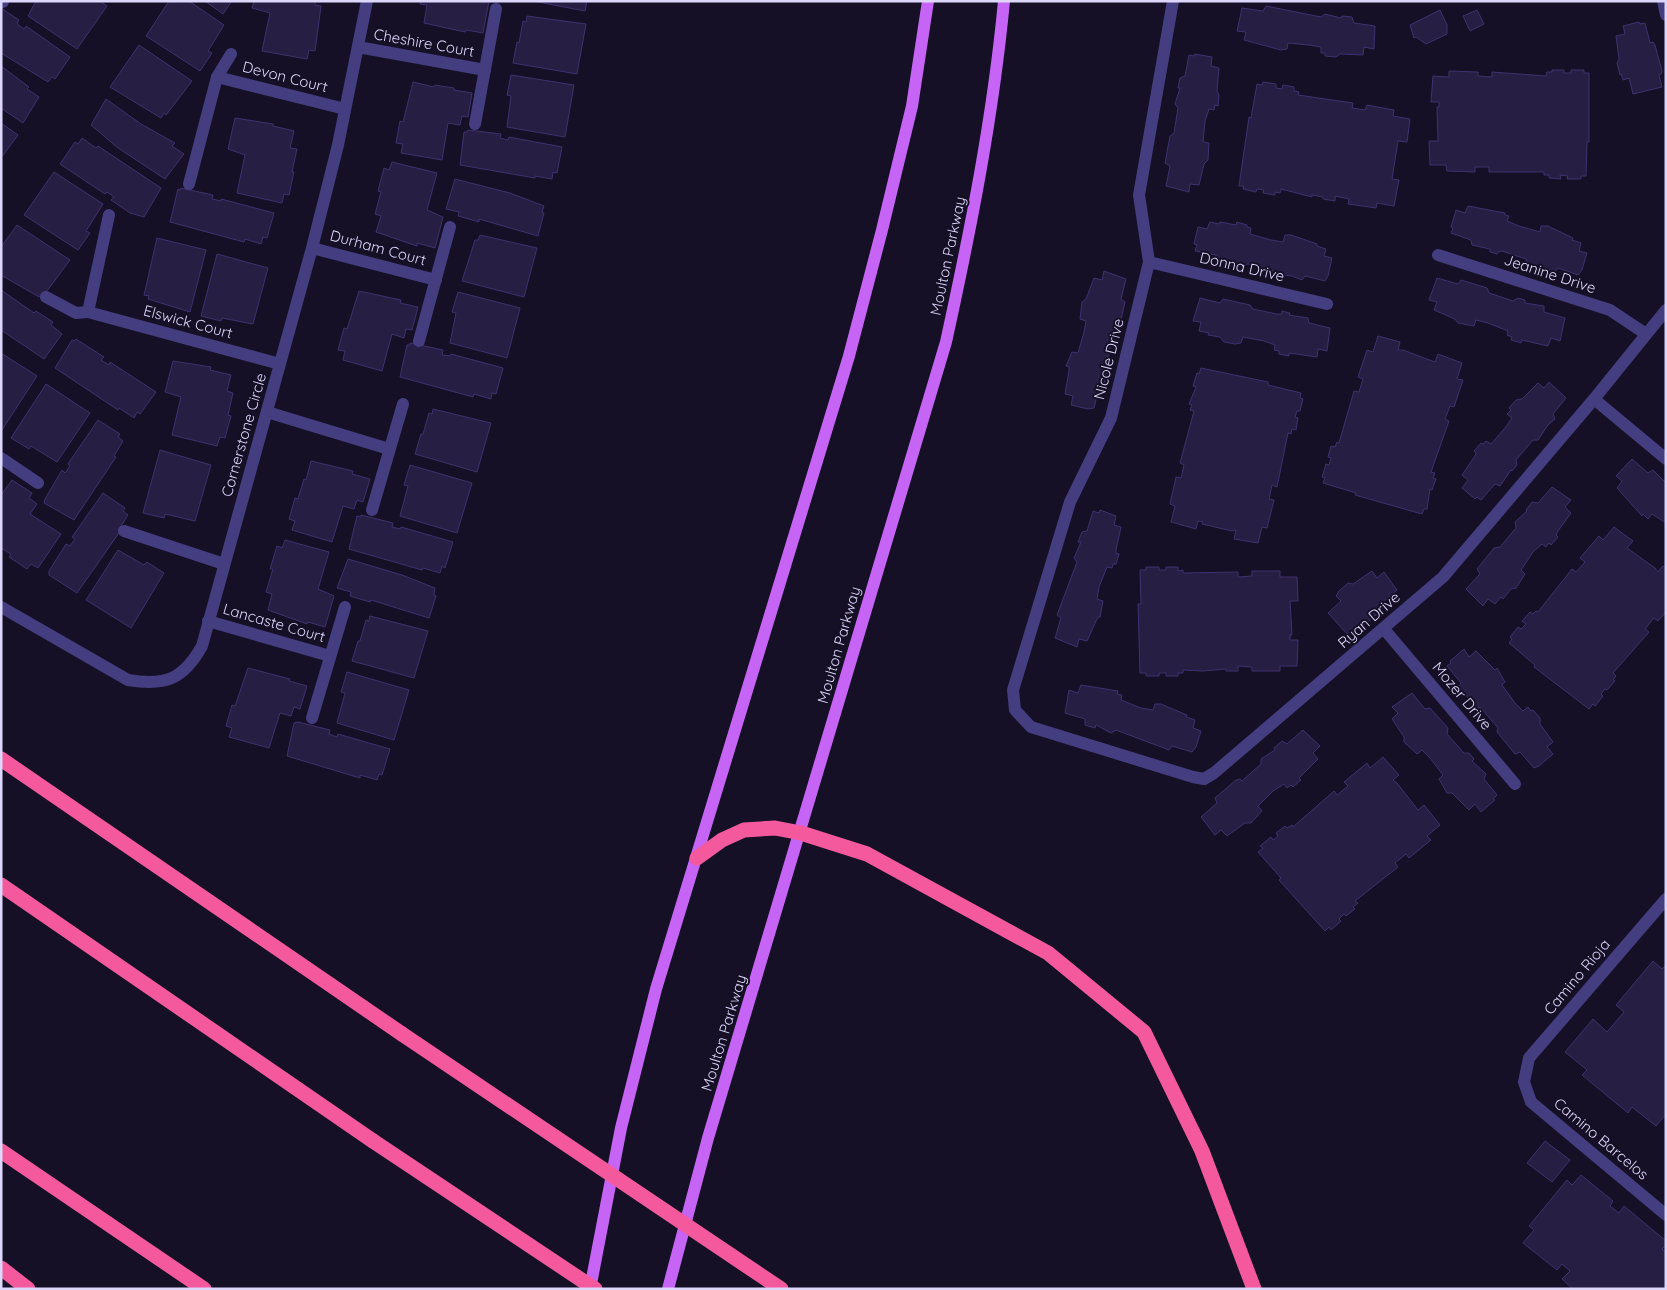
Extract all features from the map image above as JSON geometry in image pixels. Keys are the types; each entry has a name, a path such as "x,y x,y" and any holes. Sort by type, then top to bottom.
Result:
{"highway":[{"path":"1,759 402,1034 782,1289"},
{"path":"696,858 722,840 744,830 775,828 801,832 867,854 1048,953 1144,1032 1202,1151 1254,1289"},
{"path":"1,885 373,1141 595,1289"},
{"path":"1,1151 204,1289"},
{"path":"1,1268 28,1289"}],"main road":[{"path":"590,1289 623,1119 656,990 851,347 882,230 912,106 928,1"},
{"name":"Moulton Parkway","path":"668,1289 708,1138 946,342 974,217 997,80 1004,1"}],"street":[{"name":"Cornerstone Circle","path":"1,607 128,680 150,683 170,679 192,665 202,646 312,248 345,109 367,1"},
{"name":"Nicole Drive","path":"1016,710 1013,690 1070,502 1111,418 1149,262 1139,195 1173,1"},
{"path":"1663,1 1666,15"},
{"path":"475,124 496,9"},
{"name":"Cheshire Court","path":"358,47 485,70"},
{"path":"188,184 217,77 231,54"},
{"name":"Devon Court","path":"217,77 345,109"},
{"path":"88,312 109,215"},
{"path":"419,341 450,227"},
{"name":"Durham Court","path":"312,248 436,280"},
{"name":"Jeanine Drive","path":"1438,255 1610,310 1646,334"},
{"name":"Donna Drive","path":"1149,262 1327,304"},
{"name":"Elswick Court","path":"46,296 76,313 88,312 280,364"},
{"name":"Ryan Drive","path":"1016,710 1031,727 1193,778 1204,779 1214,773 1443,577 1594,399 1666,310"},
{"path":"1594,399 1666,459"},
{"path":"372,510 403,404"},
{"path":"267,412 389,449"},
{"path":"1,458 38,483"},
{"path":"124,531 224,564"},
{"path":"312,718 345,607"},
{"name":"Lancaste Court","path":"208,621 330,656"},
{"name":"Mozer Drive","path":"1384,629 1515,784"},
{"name":"Camino Rioja","path":"1524,1082 1529,1058 1666,899"},
{"name":"Camino Barcelos","path":"1524,1082 1531,1102 1666,1215"}],"building":[{"path":"36,1 100,1 107,6 77,49 28,16"},
{"path":"169,1 189,1 224,25 208,51 212,53 200,71 146,36"},
{"path":"205,1 232,1 223,14"},
{"path":"254,1 315,1 315,5 321,6 315,51 309,50 307,59 262,51 270,13 252,8"},
{"path":"421,1 489,1 483,33 466,30 465,32 424,23 427,5 420,4"},
{"path":"533,1 587,1 585,11"},
{"path":"1266,6 1321,17 1325,14 1341,18 1342,16 1352,17 1354,23 1375,26 1374,49 1364,47 1363,55 1340,54 1336,57 1325,56 1325,53 1321,53 1321,47 1288,43 1287,49 1281,50 1244,40 1246,32 1237,31 1242,8 1263,11"},
{"path":"1,8 19,20 17,24 24,29 26,26 70,57 55,79 52,77 48,82 1,53"},
{"path":"1440,10 1447,25 1447,34 1426,44 1416,37 1414,38 1410,25"},
{"path":"1477,10 1484,24 1470,31 1463,16"},
{"path":"527,16 586,24 577,74 513,63 523,21 526,22"},
{"path":"1639,22 1640,24 1645,23 1650,43 1653,42 1655,45 1662,71 1659,75 1662,87 1633,94 1629,78 1623,80 1620,75 1617,63 1619,59 1616,36 1625,34 1623,26"},
{"path":"139,45 192,81 166,115 164,113 161,118 110,87"},
{"path":"1195,54 1212,57 1211,66 1219,68 1217,91 1219,95 1218,106 1215,105 1214,110 1209,109 1205,121 1203,142 1209,143 1208,160 1204,164 1199,185 1190,184 1189,192 1166,186 1170,166 1165,163 1170,136 1174,133 1178,108 1175,104 1180,88 1178,88 1180,78 1185,76 1189,55 1194,56"},
{"path":"1,66 39,97 23,123 1,108"},
{"path":"1552,70 1564,70 1564,73 1571,73 1571,70 1584,70 1584,73 1589,73 1589,142 1587,142 1586,176 1581,176 1581,179 1567,179 1568,176 1560,175 1561,179 1549,178 1549,175 1544,175 1544,172 1489,172 1489,167 1475,167 1475,172 1447,171 1446,165 1430,165 1429,141 1438,141 1437,107 1439,107 1439,102 1431,102 1433,76 1449,77 1449,71 1478,72 1478,76 1492,77 1492,72 1546,76 1547,72 1552,72"},
{"path":"511,75 574,85 565,137 507,127 511,96 507,95"},
{"path":"413,82 434,87 435,85 454,88 454,90 472,93 468,117 462,116 460,125 448,123 442,160 401,153 403,144 396,143 400,121 403,122"},
{"path":"1263,82 1276,84 1276,88 1282,89 1283,85 1294,87 1294,91 1299,92 1298,95 1353,103 1352,108 1365,110 1367,105 1394,110 1393,116 1410,119 1407,142 1398,141 1392,179 1399,180 1394,206 1377,203 1376,208 1348,204 1349,199 1335,196 1335,201 1281,189 1280,193 1275,192 1275,195 1263,193 1264,190 1257,189 1256,192 1243,189 1244,186 1239,186 1249,117 1251,118 1257,84 1262,85"},
{"path":"106,99 141,124 175,143 172,146 184,154 165,179 118,148 91,125"},
{"path":"235,118 273,124 273,126 294,131 290,148 297,149 292,172 294,172 289,195 284,194 282,203 237,193 245,155 228,149"},
{"path":"1,123 18,135 1,158"},
{"path":"468,130 501,134 500,138 508,140 509,137 562,147 557,173 553,172 552,179 535,176 535,178 460,165 464,132"},
{"path":"82,138 96,148 98,146 161,188 144,217 130,213 111,200 114,197 107,192 105,194 60,164 75,142 78,144"},
{"path":"392,162 437,173 427,210 443,217 435,248 417,243 417,246 376,232 381,216 375,214 381,192 378,191 384,168 389,170"},
{"path":"54,172 103,204 86,231 90,233 78,250 24,215"},
{"path":"455,179 510,193 544,206 538,236 479,219 479,222 458,216 459,212 446,209"},
{"path":"181,188 213,195 212,199 221,201 221,199 274,213 267,238 263,237 261,244 245,239 244,242 170,222 178,189 180,190"},
{"path":"1468,206 1505,213 1505,215 1509,216 1507,221 1519,226 1540,232 1541,226 1548,226 1573,238 1572,240 1581,243 1579,251 1587,253 1582,270 1578,275 1558,268 1554,273 1528,264 1526,259 1502,251 1497,254 1490,252 1490,249 1472,245 1471,240 1451,233 1456,210 1465,213"},
{"path":"1210,222 1236,225 1237,222 1251,228 1250,234 1271,240 1283,242 1285,235 1291,235 1317,244 1317,246 1326,249 1324,256 1332,258 1328,276 1325,281 1305,276 1302,280 1292,276 1275,274 1272,270 1248,264 1243,265 1243,267 1227,261 1227,263 1217,261 1216,255 1195,251 1197,245 1194,244 1198,227 1207,229"},
{"path":"17,225 70,260 44,295 42,293 39,297 1,275 1,247"},
{"path":"480,235 537,248 524,297 462,281 475,240 478,240"},
{"path":"157,238 206,250 190,312 148,299 149,296 144,295"},
{"path":"217,254 268,268 253,324 222,318 221,321 201,316"},
{"path":"1104,271 1126,279 1121,299 1125,302 1119,329 1114,332 1108,356 1111,360 1109,368 1107,368 1104,386 1099,387 1094,408 1088,409 1071,405 1073,396 1065,394 1069,371 1069,367 1066,366 1072,352 1078,353 1084,332 1086,321 1080,319 1082,302 1086,299 1094,278 1102,280"},
{"path":"1437,278 1458,284 1461,280 1487,288 1489,293 1513,301 1518,298 1525,300 1525,303 1544,306 1544,312 1565,318 1560,341 1551,338 1548,346 1522,340 1521,343 1511,340 1512,337 1507,335 1508,331 1488,323 1476,320 1474,326 1458,323 1455,319 1434,310 1437,302 1429,300"},
{"path":"1,290 34,313 36,311 53,322 51,325 62,334 44,359 1,330"},
{"path":"359,291 401,300 400,303 418,307 412,330 406,329 404,338 392,334 382,371 343,360 345,351 338,350 344,328 347,329"},
{"path":"458,292 520,308 507,358 450,343 456,313 452,312"},
{"path":"1200,298 1220,303 1223,299 1250,305 1253,309 1277,314 1282,314 1282,311 1290,313 1289,315 1308,318 1309,323 1330,328 1327,351 1318,349 1317,357 1289,353 1289,356 1279,354 1279,351 1274,350 1275,345 1264,341 1243,337 1241,343 1224,342 1220,337 1199,331 1201,322 1193,321"},
{"path":"1378,336 1400,342 1398,350 1403,350 1435,362 1438,354 1462,363 1457,379 1463,380 1454,407 1450,406 1445,419 1449,421 1431,472 1435,473 1433,478 1436,479 1432,490 1430,489 1427,509 1424,509 1422,514 1355,495 1356,493 1323,483 1325,478 1322,477 1326,464 1329,465 1331,458 1328,457 1331,446 1335,447 1337,442 1339,443 1354,391 1359,392 1363,379 1358,377 1367,350 1373,352"},
{"path":"76,339 104,357 101,360 109,365 110,362 156,392 140,414 137,412 134,418 119,408 118,410 55,368 72,340"},
{"path":"410,343 443,350 442,355 450,356 451,354 503,368 496,394 492,393 491,399 474,394 473,397 400,377 407,345 410,345"},
{"path":"1,353 37,376 2,430 1,430"},
{"path":"173,361 211,367 210,370 231,375 227,391 233,393 228,415 231,416 225,438 220,437 217,446 172,435 181,397 165,392"},
{"path":"1201,368 1268,382 1268,385 1301,393 1300,398 1303,399 1300,411 1297,411 1295,417 1298,418 1296,430 1292,429 1291,434 1288,433 1277,487 1272,485 1269,499 1274,500 1267,528 1262,527 1258,543 1234,539 1236,530 1232,531 1202,524 1203,522 1198,521 1196,529 1171,522 1175,506 1170,504 1176,477 1181,478 1184,465 1180,463 1194,411 1190,410 1192,405 1189,404 1196,387 1193,386 1197,373 1199,374"},
{"path":"1549,382 1566,398 1553,414 1555,419 1548,425 1538,440 1533,440 1516,460 1517,465 1511,470 1500,486 1495,484 1481,500 1477,497 1475,499 1462,488 1468,480 1462,475 1475,456 1476,453 1474,451 1481,443 1483,444 1486,441 1491,444 1505,428 1512,418 1507,414 1511,410 1509,408 1516,400 1522,399 1538,383 1544,388"},
{"path":"46,384 90,413 57,462 31,446 29,449 11,438"},
{"path":"433,409 491,423 477,472 415,454 429,413 432,414"},
{"path":"98,420 120,434 118,437 123,441 114,456 116,457 74,520 44,503 62,470 65,473 70,466 68,464"},
{"path":"160,450 211,465 195,521 165,514 164,518 143,513"},
{"path":"1632,459 1648,473 1653,470 1666,483 1666,523 1652,514 1648,519 1643,514 1642,516 1617,488 1622,481 1616,476"},
{"path":"311,461 353,471 352,474 370,479 363,502 357,500 354,509 343,506 332,542 292,530 295,521 289,519 295,498 298,499 304,479 306,480"},
{"path":"410,465 472,483 457,533 400,516 408,486 404,485"},
{"path":"12,480 32,493 29,498 37,504 30,514 61,534 38,568 31,564 27,569 9,557 11,554 1,548 1,495"},
{"path":"1552,487 1571,500 1565,507 1571,513 1558,531 1556,535 1558,537 1551,545 1549,543 1546,547 1542,544 1533,552 1521,570 1525,574 1516,588 1511,589 1503,599 1501,597 1495,604 1488,599 1483,606 1466,589 1480,574 1477,569 1494,548 1500,547 1516,528 1515,522 1527,511 1532,502 1538,503"},
{"path":"103,493 125,508 123,511 128,515 119,529 121,530 77,593 49,575 49,571 66,544 70,546 75,539 72,537"},
{"path":"1100,510 1116,516 1114,525 1121,527 1116,550 1116,553 1119,554 1116,564 1113,564 1112,568 1107,567 1099,587 1097,599 1103,601 1100,617 1098,617 1087,641 1079,639 1077,647 1055,638 1061,618 1057,615 1077,562 1074,558 1081,542 1078,542 1082,532 1087,531 1093,511 1099,513"},
{"path":"361,515 393,523 392,527 400,529 401,527 453,542 445,568 442,566 440,573 423,568 422,570 349,549 357,516 361,517"},
{"path":"1614,527 1633,541 1627,548 1658,572 1663,566 1666,568 1666,612 1658,621 1654,618 1645,629 1649,632 1613,673 1616,676 1613,680 1615,681 1601,694 1603,696 1595,706 1593,704 1589,709 1534,667 1535,665 1509,643 1512,639 1510,637 1518,627 1521,629 1526,624 1522,621 1530,612 1533,614 1536,611 1538,612 1572,569 1576,572 1585,562 1580,558 1599,536 1603,540"},
{"path":"285,540 329,552 318,589 334,596 325,627 308,622 307,624 268,610 272,594 266,592 273,569 270,569 277,546 282,548"},
{"path":"118,550 144,565 147,562 164,573 131,628 86,600"},
{"path":"348,559 402,575 435,588 434,595 436,596 429,618 371,600 370,602 350,596 351,592 337,588"},
{"path":"1146,567 1159,567 1159,570 1166,570 1166,567 1178,567 1178,571 1183,570 1183,573 1238,572 1238,577 1252,576 1252,571 1280,571 1280,577 1297,577 1298,601 1290,601 1292,635 1290,635 1290,640 1298,640 1297,666 1280,666 1280,671 1252,671 1252,667 1238,666 1238,671 1226,671 1226,669 1183,670 1183,673 1178,673 1178,676 1166,676 1166,673 1159,673 1159,676 1146,676 1146,673 1140,673 1138,604 1141,604 1140,570 1146,570"},
{"path":"1372,571 1377,578 1384,572 1397,590 1381,604 1382,610 1362,627 1357,627 1348,635 1328,613 1341,601 1336,596 1339,591 1348,583 1353,584"},
{"path":"370,616 428,631 414,678 352,661 366,620 369,621"},
{"path":"1464,649 1469,657 1476,651 1495,670 1497,668 1505,682 1502,685 1515,703 1523,711 1528,707 1531,711 1533,710 1540,718 1540,724 1553,742 1547,747 1553,754 1539,766 1534,768 1520,752 1515,754 1497,732 1498,728 1481,708 1476,708 1472,701 1458,688 1461,683 1447,666"},
{"path":"248,668 290,679 289,681 307,686 300,709 294,707 291,716 280,713 269,748 229,737 232,728 226,726 232,705 235,706"},
{"path":"347,672 409,690 394,740 337,723 345,693 341,692"},
{"path":"1081,685 1118,691 1117,694 1122,695 1121,700 1141,708 1153,710 1155,704 1161,704 1187,715 1186,717 1195,720 1193,728 1201,731 1196,747 1192,752 1172,746 1169,750 1116,730 1111,733 1096,725 1095,728 1085,725 1085,719 1065,713 1069,690 1078,693"},
{"path":"1412,693 1425,709 1430,708 1448,728 1447,734 1464,753 1469,753 1474,759 1472,761 1486,774 1484,779 1497,795 1493,799 1495,800 1481,812 1475,804 1469,810 1452,793 1447,793 1439,779 1443,775 1430,758 1422,750 1417,754 1404,742 1404,737 1392,719 1398,713 1392,707"},
{"path":"298,722 330,730 329,734 337,737 338,734 390,749 382,775 379,774 377,780 360,775 360,778 287,756 294,723"},
{"path":"1303,730 1320,746 1313,753 1318,759 1299,778 1301,780 1293,787 1291,785 1287,788 1284,784 1273,791 1258,806 1262,811 1251,823 1245,823 1227,836 1221,830 1215,835 1201,817 1217,803 1215,798 1236,780 1240,779 1242,781 1261,764 1261,759 1275,750 1274,748 1282,741 1287,744"},
{"path":"1383,757 1399,775 1393,780 1418,810 1424,805 1440,825 1427,836 1431,840 1409,858 1406,854 1395,863 1398,867 1355,901 1358,903 1353,907 1355,909 1346,916 1344,914 1339,919 1341,921 1331,930 1329,927 1325,931 1279,880 1281,878 1258,852 1263,848 1260,846 1271,837 1273,840 1278,836 1276,833 1285,826 1287,828 1292,825 1293,827 1334,791 1337,795 1348,786 1344,782 1367,763 1370,768"},
{"path":"1653,961 1662,969 1666,965 1666,1114 1656,1126 1632,1107 1628,1113 1582,1075 1587,1070 1565,1052 1593,1019 1607,1032 1624,1012 1616,1005"},
{"path":"1545,1141 1570,1160 1552,1182 1527,1163"},
{"path":"1581,1175 1613,1201 1610,1206 1619,1213 1624,1206 1666,1241 1666,1245 1662,1249 1666,1252 1666,1289 1573,1289 1562,1279 1570,1271 1562,1264 1557,1270 1523,1243 1534,1230 1529,1226 1567,1180 1572,1185"}]}
